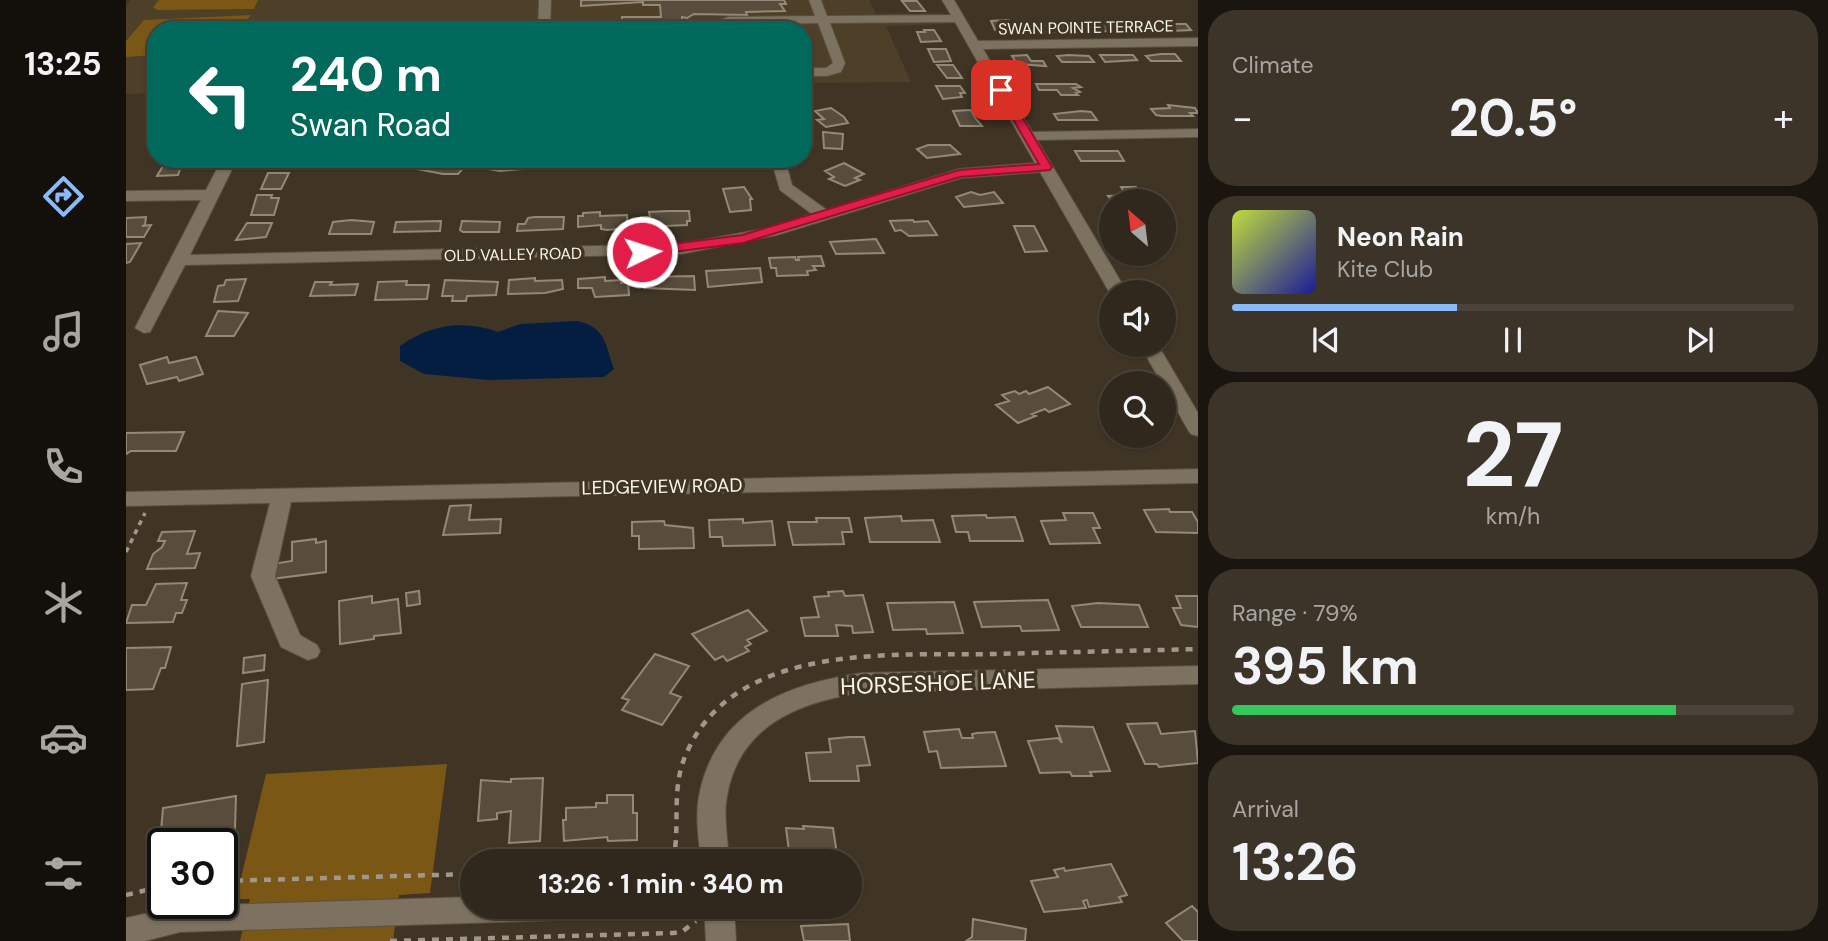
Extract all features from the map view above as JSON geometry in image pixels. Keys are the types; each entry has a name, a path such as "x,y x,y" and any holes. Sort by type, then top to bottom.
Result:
{"street":[{"path":"544,21 545,0"},
{"path":"812,72 836,69 839,63 815,0"},
{"path":"948,0 1111,280"},
{"path":"728,21 958,18"},
{"name":"SWAN POINTE TERRACE","path":"974,45 1198,42"},
{"path":"1028,136 1198,133"},
{"name":"OLD VALLEY ROAD","path":"178,260 642,252 743,239 959,174 1046,167"},
{"path":"144,328 226,168"},
{"path":"780,168 785,187 824,215"},
{"path":"126,196 212,195"},
{"path":"1156,357 1198,430"},
{"name":"LEDGEVIEW ROAD","path":"126,499 1198,476"},
{"path":"282,496 263,576 290,641 308,651"},
{"name":"HORSESHOE LANE","path":"715,849 713,796 719,772 730,750 744,731 763,715 785,701 809,692 862,683 1198,675"},
{"path":"126,932 180,919 460,910"},
{"path":"714,919 721,941"}],"path":[{"path":"238,881 460,874"},
{"path":"126,895 147,890"},
{"path":"390,941 674,933 684,931 700,919"}],"shaded area":[{"path":"131,0 869,0 876,14 942,13 946,24 886,26 911,82 812,83 812,21 147,21 147,93 126,94 126,6"},
{"path":"159,0 258,0 254,9 157,10 153,7"},
{"path":"251,15 246,21 147,21 147,56 126,57 126,41 144,20"},
{"path":"447,764 430,893 399,895 393,941 240,941 250,899 238,899 238,891 266,774"}],"water":[{"path":"578,321 594,328 603,338 614,369 604,377 489,380 424,374 400,361 400,346 422,333 447,326 473,326 498,332 520,324"}],"building":[{"path":"581,0 784,0 786,4 780,4 785,11 746,12 747,15 694,14 687,18 682,17 682,21 622,21 622,17 661,17 660,5 643,5 643,2 581,6"},
{"path":"902,1 917,1 925,11 910,11"},
{"path":"1009,20 1015,29 995,30 991,21"},
{"path":"1149,24 1155,31 1122,31 1117,25"},
{"path":"1160,24 1186,24 1191,30 1170,31"},
{"path":"1108,25 1113,31 1081,32 1077,27"},
{"path":"1035,26 1067,26 1072,31 1040,32"},
{"path":"924,30 934,30 941,41 921,42 917,32 925,32"},
{"path":"928,49 946,49 951,61 934,62"},
{"path":"1175,54 1181,61 1151,61 1146,56"},
{"path":"1027,55 1031,61 1043,61 1046,66 1017,64 1012,56"},
{"path":"1100,55 1133,55 1137,60 1105,62"},
{"path":"1057,56 1089,56 1094,62 1062,62"},
{"path":"937,65 953,65 962,78 947,78"},
{"path":"1036,84 1076,84 1081,87 1073,88 1080,92 1076,93 1078,95 1061,95 1057,90 1039,90"},
{"path":"936,86 960,86 965,93 960,93 962,97 943,99"},
{"path":"1168,105 1195,108 1198,113 1190,113 1193,116 1162,116 1156,115 1151,109 1170,108"},
{"path":"831,108 848,123 826,127 817,120 824,119 815,111"},
{"path":"971,110 982,126 960,126 953,111"},
{"path":"1091,112 1097,120 1058,120 1054,114"},
{"path":"823,132 843,134 842,149 824,148"},
{"path":"928,145 950,145 960,154 927,158 917,149"},
{"path":"1075,151 1118,151 1124,161 1081,161"},
{"path":"844,163 864,174 855,178 860,180 845,186 829,179 834,177 825,171"},
{"path":"162,168 180,168 178,175 157,176"},
{"path":"418,168 463,168 458,174"},
{"path":"482,168 522,168 522,169 500,171"},
{"path":"268,173 289,173 281,189 261,189"},
{"path":"744,187 752,199 751,210 730,212 723,189"},
{"path":"971,192 980,195 994,192 1003,203 964,207 956,197"},
{"path":"257,195 279,198 274,215 251,215"},
{"path":"689,211 690,221 687,221 687,225 642,227 641,217 650,217 649,212"},
{"path":"600,212 600,216 627,215 628,228 607,230 601,229 601,225 578,227 578,216"},
{"path":"146,217 145,225 142,226 151,225 144,237 126,237 126,218"},
{"path":"564,217 563,229 517,231 518,224 525,224 528,218"},
{"path":"441,221 440,231 394,232 396,222"},
{"path":"462,221 500,222 499,232 463,232 460,230"},
{"path":"890,221 928,221 937,235 909,236 901,230 895,231"},
{"path":"333,222 374,222 371,234 329,234"},
{"path":"247,223 272,223 266,237 236,240"},
{"path":"1014,226 1034,226 1047,251 1025,252"},
{"path":"876,239 884,253 836,254 830,242"},
{"path":"141,243 130,262 126,263 126,244"},
{"path":"821,256 824,266 813,266 816,270 807,271 808,275 777,276 776,268 771,268 769,258 795,257 799,260 798,257"},
{"path":"760,268 762,282 708,287 706,271"},
{"path":"694,276 695,290 644,288 643,277"},
{"path":"605,277 605,281 628,282 629,295 595,297 592,288 578,288 578,279"},
{"path":"535,278 535,281 562,280 563,289 545,293 508,294 509,280"},
{"path":"246,279 238,301 214,302 218,286 224,285 226,280"},
{"path":"445,280 498,282 496,295 467,296 466,301 452,301 453,296 442,296"},
{"path":"407,281 406,285 429,285 427,299 375,300 378,282"},
{"path":"315,282 332,282 330,285 358,284 355,295 310,296"},
{"path":"218,311 248,313 234,336 206,336"},
{"path":"167,357 169,363 196,357 203,374 179,381 177,377 147,384 140,365"},
{"path":"1048,387 1070,404 1049,412 1045,409 1018,423 996,405 1009,401 1002,395 1015,391 1019,394 1026,391 1029,394"},
{"path":"184,432 176,451 131,451 126,454 126,433"},
{"path":"471,505 469,520 501,519 500,533 443,535 450,506"},
{"path":"1169,509 1170,512 1192,512 1198,522 1198,533 1156,532 1144,510"},
{"path":"1063,513 1093,513 1100,528 1093,528 1100,543 1050,544 1041,521 1066,520"},
{"path":"986,515 987,518 1015,517 1023,541 970,541 968,532 956,532 952,516"},
{"path":"901,516 902,521 933,520 940,542 870,542 865,518"},
{"path":"816,518 849,518 852,532 842,532 844,544 793,545 788,522 817,522"},
{"path":"743,519 743,523 772,521 775,545 723,546 722,537 710,537 709,520"},
{"path":"664,521 665,525 693,528 694,548 639,549 639,536 632,536 632,522"},
{"path":"195,531 187,554 200,553 195,568 147,569 153,554 165,541 158,541 162,532"},
{"path":"316,539 316,543 326,541 326,572 271,579 272,564 292,561 292,542"},
{"path":"187,583 181,600 187,600 182,613 176,613 173,622 126,623 132,605 146,605 156,584"},
{"path":"419,591 420,604 407,606 406,593"},
{"path":"843,591 845,596 863,595 873,632 853,633 852,626 836,625 838,636 805,636 801,618 819,617 814,597"},
{"path":"372,596 372,603 398,599 401,633 340,644 339,601"},
{"path":"1176,596 1198,596 1198,627 1181,625 1173,608 1181,608"},
{"path":"1048,600 1059,630 1022,631 1020,626 982,627 974,602"},
{"path":"954,602 963,633 927,634 926,629 893,630 887,603"},
{"path":"1098,603 1139,605 1148,627 1081,627 1072,606"},
{"path":"748,610 767,631 747,640 751,644 745,647 749,651 727,661 723,656 715,660 692,634"},
{"path":"171,647 165,668 161,668 153,689 126,690 126,648"},
{"path":"655,654 689,666 670,693 681,697 662,725 622,710 629,700 622,698"},
{"path":"265,655 264,670 243,673 244,658"},
{"path":"268,680 264,742 237,746 242,684"},
{"path":"1157,723 1161,734 1195,731 1198,763 1159,767 1157,764 1145,764 1127,724"},
{"path":"1056,726 1093,727 1110,771 1090,772 1092,776 1072,776 1070,772 1040,773 1028,741 1058,738 1062,743"},
{"path":"959,729 962,738 973,738 972,734 977,733 995,732 1006,766 941,768 937,751 929,752 924,732"},
{"path":"864,737 870,765 857,766 859,781 810,781 806,753 831,752 829,739"},
{"path":"543,778 540,841 509,843 511,811 497,813 497,819 478,821 481,780 511,782 511,779"},
{"path":"607,795 633,795 633,813 637,813 637,840 608,841 607,837 564,841 563,820 566,820 566,808 596,807 596,803 607,803"},
{"path":"236,796 235,828 161,828 163,808"},
{"path":"803,826 833,828 836,849 789,849 786,828 804,829"},
{"path":"1111,864 1127,895 1119,897 1122,902 1089,907 1087,900 1083,901 1086,908 1044,912 1031,881 1058,877 1054,870 1064,868 1065,871"},
{"path":"1192,906 1198,912 1198,941 1183,941 1166,923"},
{"path":"973,919 1026,929 1025,941 966,941 972,937"},
{"path":"848,924 850,941 804,941 801,926"}],"route":[{"path":"642,252 713,245 743,239 959,174 981,170 1046,167 1001,90"}]}
